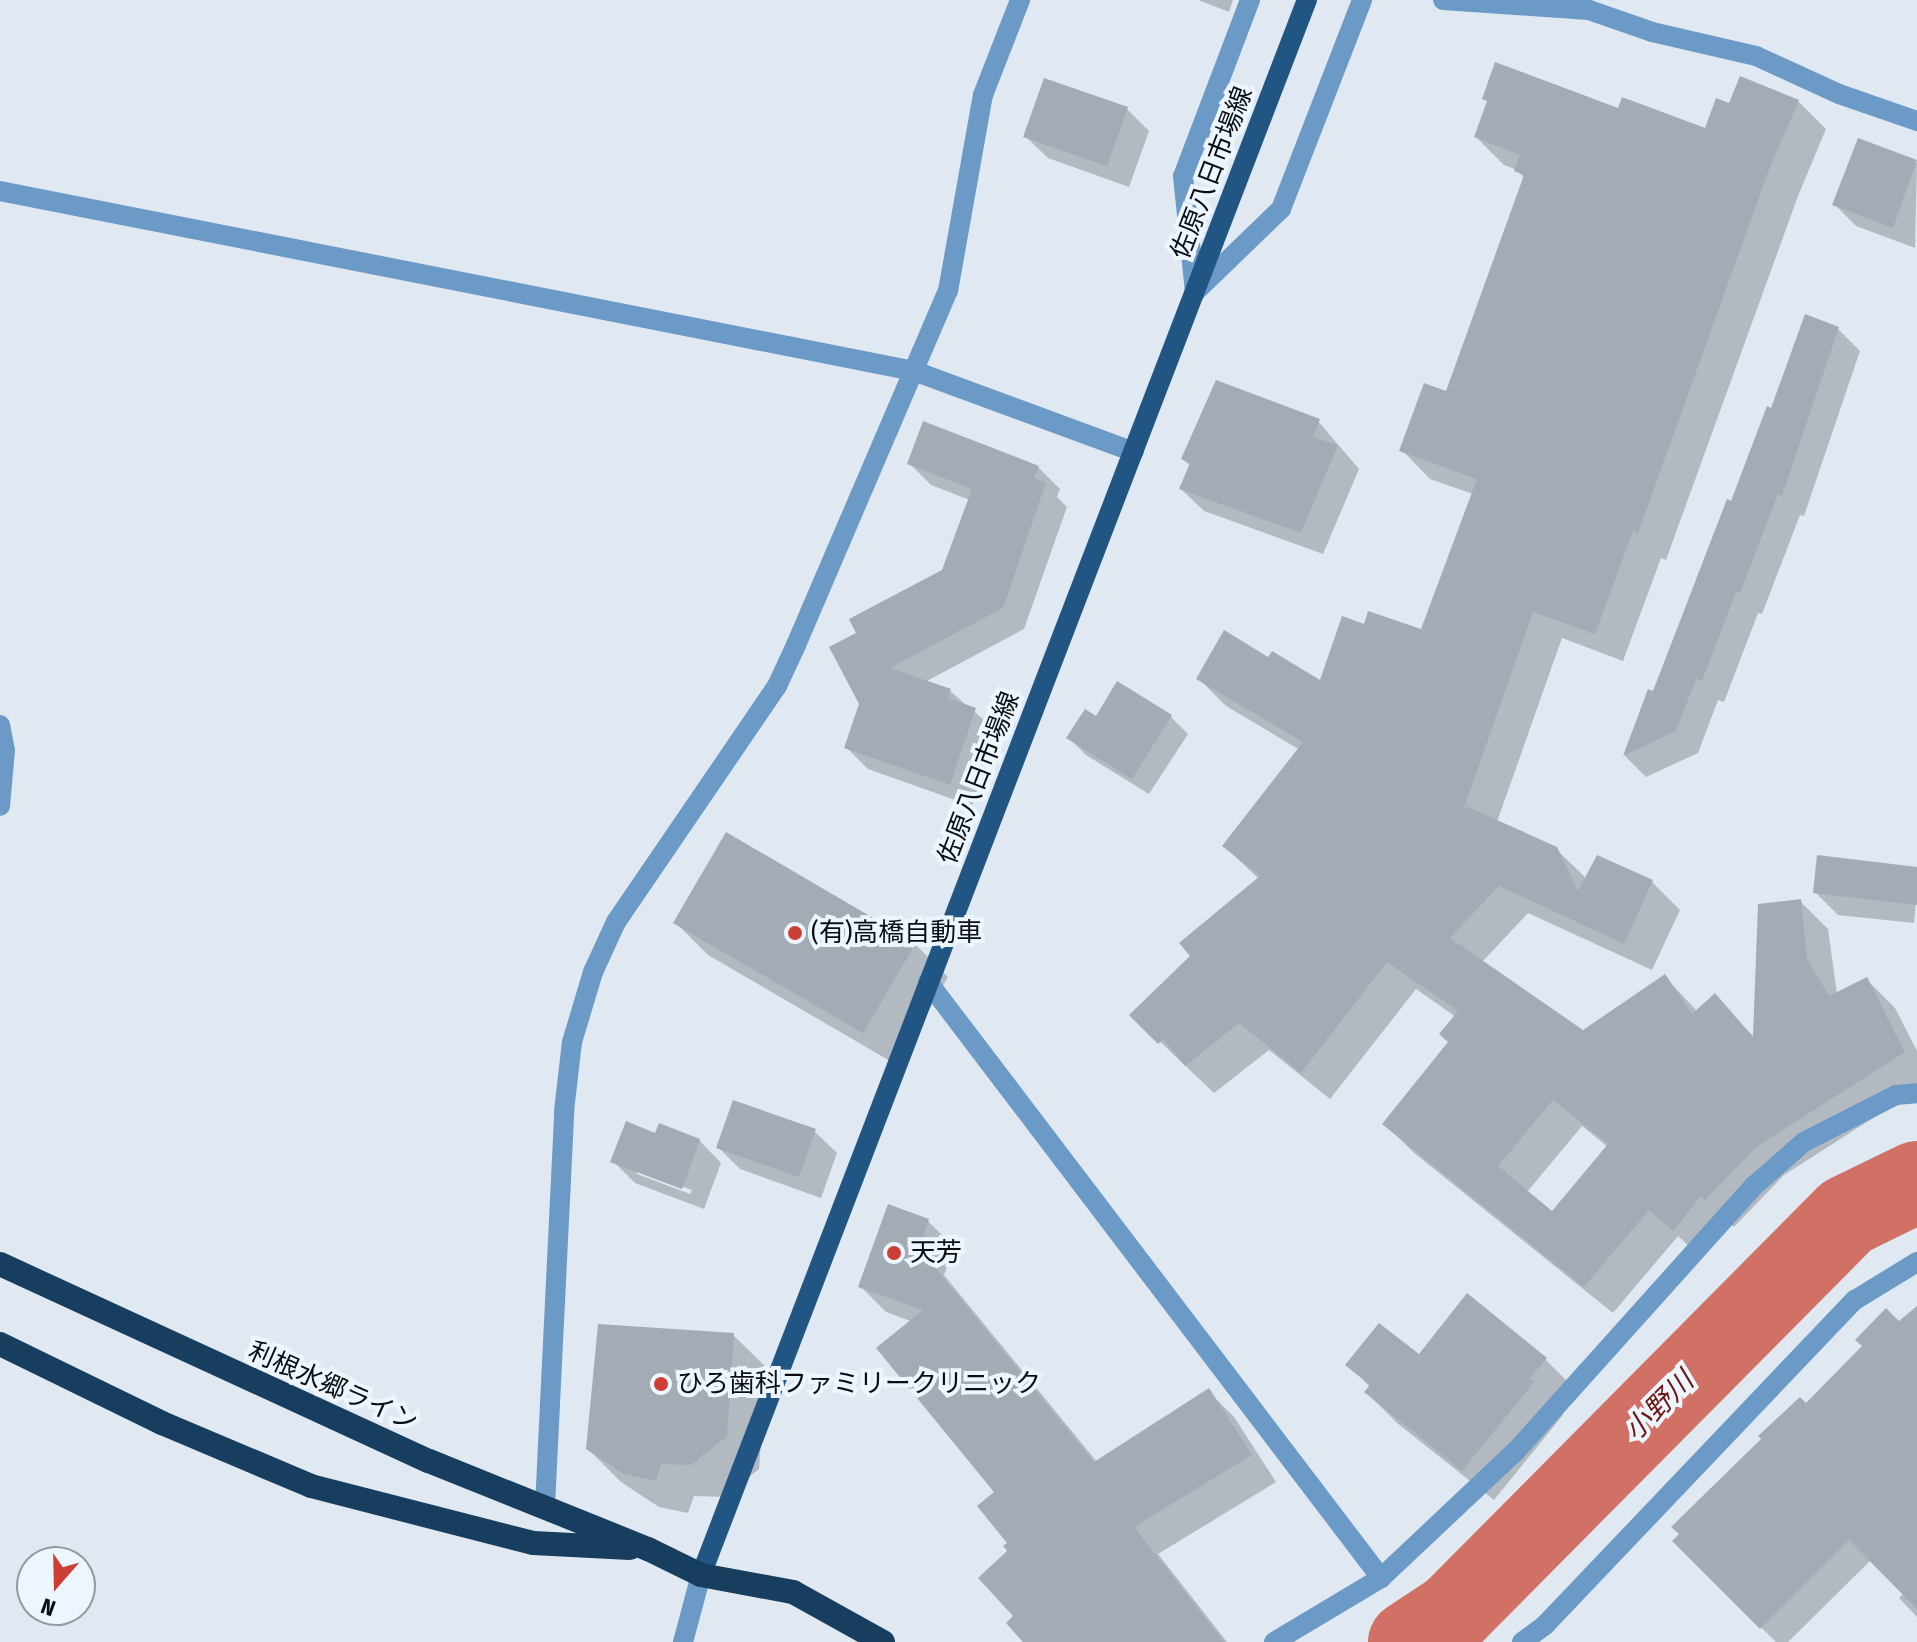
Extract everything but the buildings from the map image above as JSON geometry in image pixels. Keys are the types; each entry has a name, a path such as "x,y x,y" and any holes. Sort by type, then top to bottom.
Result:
{"highway":[{"name":"利根水郷ライン","path":"0,1264 429,1461 648,1549 701,1575 793,1592 883,1642"},
{"name":"利根水郷ライン","path":"0,1344 162,1423 311,1486 533,1543 648,1549"}],"main road":[{"name":"佐原八日市場線","path":"701,1575 1307,0"}],"street":[{"path":"545,1506 564,1111 572,1042 593,972 623,910 777,686 948,291 983,95 1020,0"},
{"path":"1195,292 1183,176 1250,0"},
{"path":"1195,292 1281,209 1362,0"},
{"path":"1443,0 1589,10 1652,32 1756,56 1839,94 1917,121"},
{"path":"0,191 914,371 1134,452"},
{"path":"0,725 5,750 0,806"},
{"path":"928,982 1381,1578"},
{"path":"1274,1642 1381,1578 1516,1451 1755,1185 1804,1142 1896,1095 1917,1093"},
{"path":"1522,1642 1545,1625 1855,1300 1917,1262"},
{"path":"683,1642 701,1575"}],"waterway":[{"name":"小野川","path":"1409,1642 1453,1613 1847,1216 1917,1182"}],"place":[{"name":"(有)高橋自動車","path":"795,933"},
{"name":"天芳","path":"894,1253"},
{"name":"ひろ歯科ファミリークリニック","path":"661,1384"}]}
